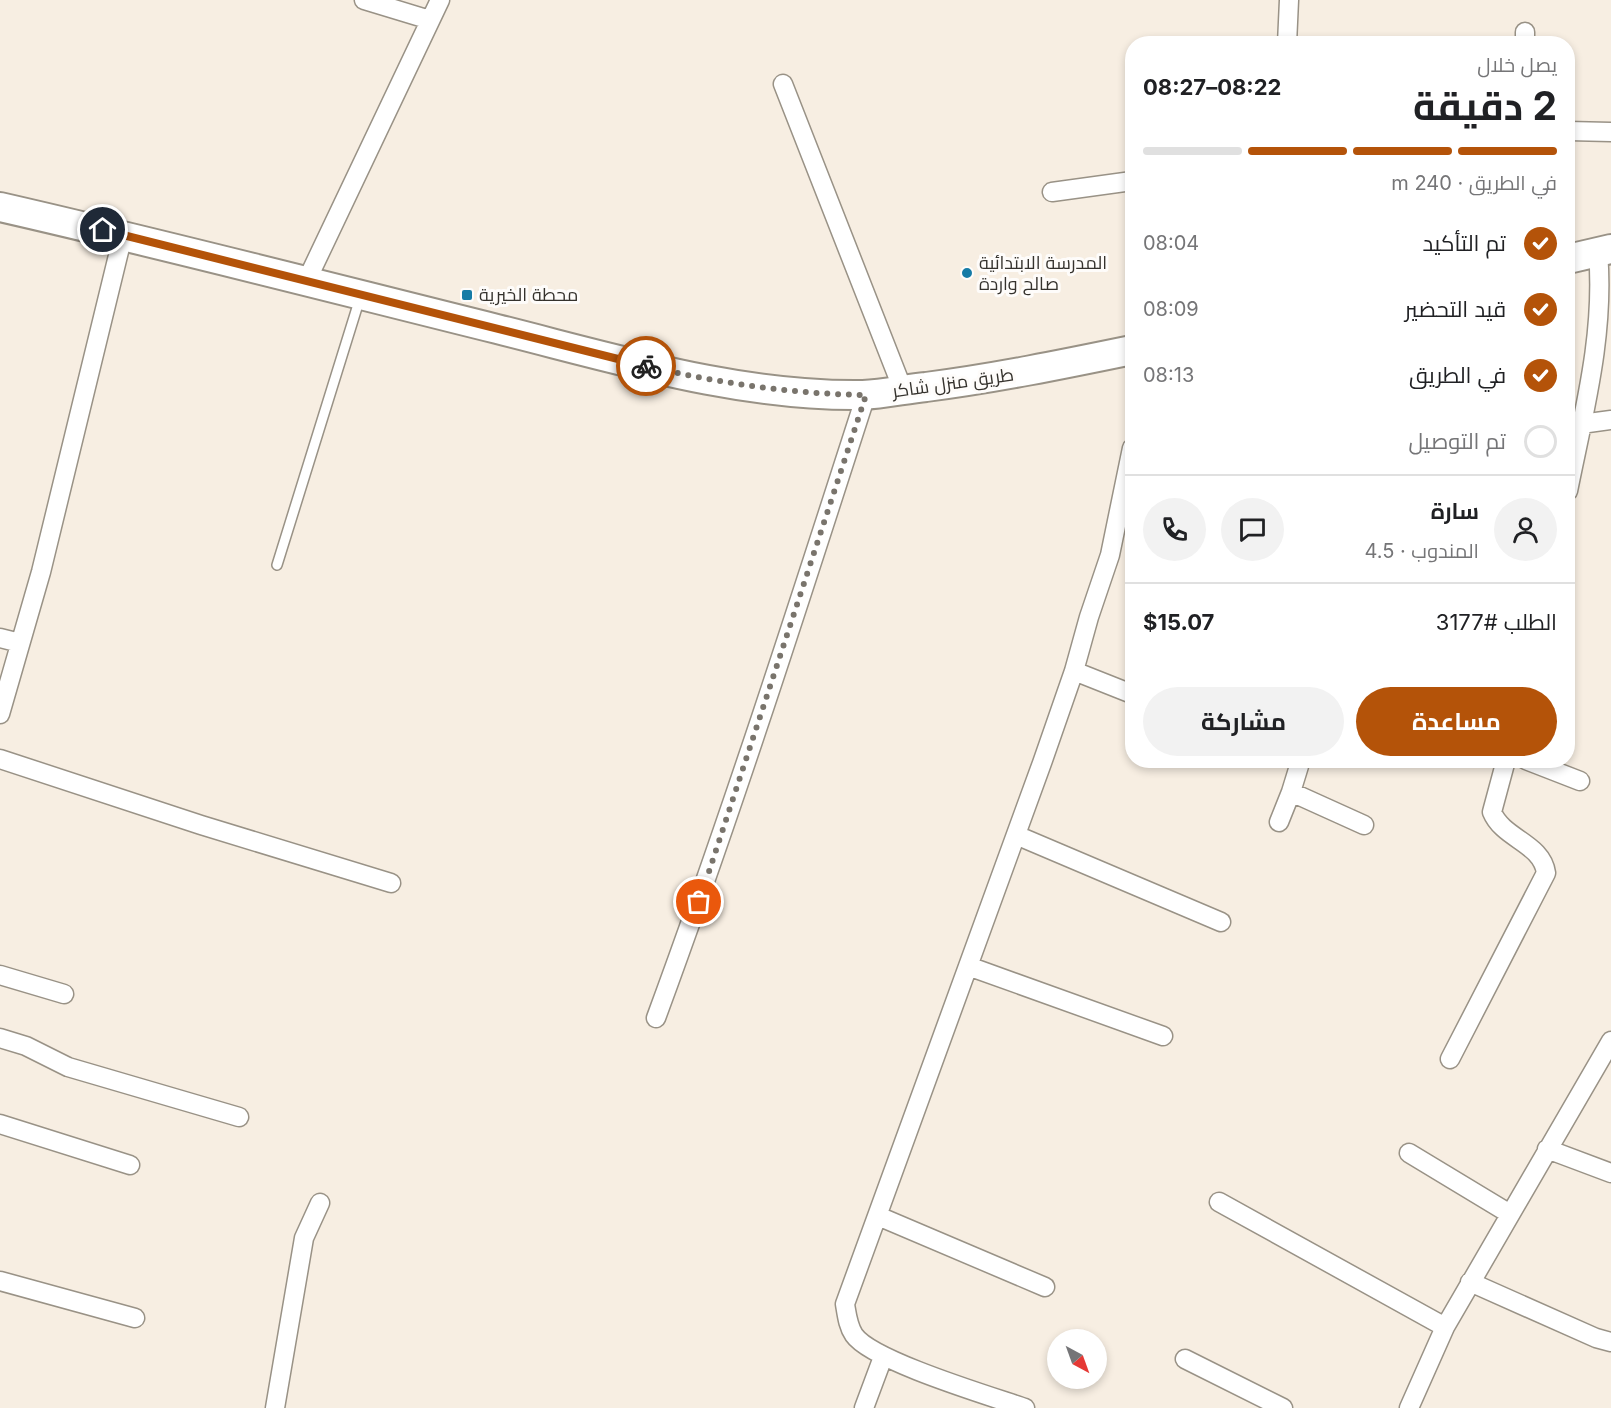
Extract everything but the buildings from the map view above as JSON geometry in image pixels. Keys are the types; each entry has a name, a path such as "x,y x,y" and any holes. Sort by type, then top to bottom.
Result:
{"main road":[{"name":"طريق منزل شاكر","path":"0,207 123,235 685,375 784,390 866,395 999,378 1125,351"},
{"path":"1575,257 1605,250"}],"street":[{"path":"364,0 430,20"},
{"path":"306,282 440,0"},
{"path":"1287,36 1289,0"},
{"path":"783,84 903,390"},
{"path":"1575,131 1611,132"},
{"path":"1052,192 1125,182"},
{"path":"0,714 64,482 123,235"},
{"path":"1575,454 1598,328 1605,250"},
{"path":"656,1018 738,788 866,395"},
{"path":"1581,424 1611,420"},
{"path":"1025,1408 883,1357 855,1337 848,1322 845,1304 1074,671 1110,555 1125,482"},
{"path":"0,638 20,643"},
{"path":"1074,671 1125,691"},
{"path":"0,759 201,825 391,883"},
{"path":"1279,822 1298,768"},
{"path":"1450,1059 1546,873 1545,862 1538,854 1501,827 1492,812 1504,768"},
{"path":"1547,768 1580,781"},
{"path":"1291,792 1364,825"},
{"path":"1016,835 1221,922"},
{"path":"968,966 1163,1036"},
{"path":"0,975 64,994"},
{"path":"0,1038 26,1046 68,1067 239,1117"},
{"path":"1412,1407 1445,1327 1611,1041"},
{"path":"0,1124 130,1165"},
{"path":"1547,1149 1611,1173"},
{"path":"1409,1153 1510,1214"},
{"path":"1219,1202 1445,1327"},
{"path":"275,1408 304,1238 320,1203"},
{"path":"878,1216 1045,1287"},
{"path":"0,1281 135,1318"},
{"path":"1470,1282 1596,1338 1611,1342"},
{"path":"864,1408 883,1357"},
{"path":"1185,1359 1283,1408"}],"lane":[{"path":"277,565 361,296"}],"way so far":[{"path":"646,366 743,386 825,394 866,395 699,902"}],"place":[{"name":"المدرسة الابتدائية صالح واردة","path":"967,273"},
{"name":"محطة الخيرية","path":"467,295"}],"route":[{"path":"103,230 646,366"}]}
